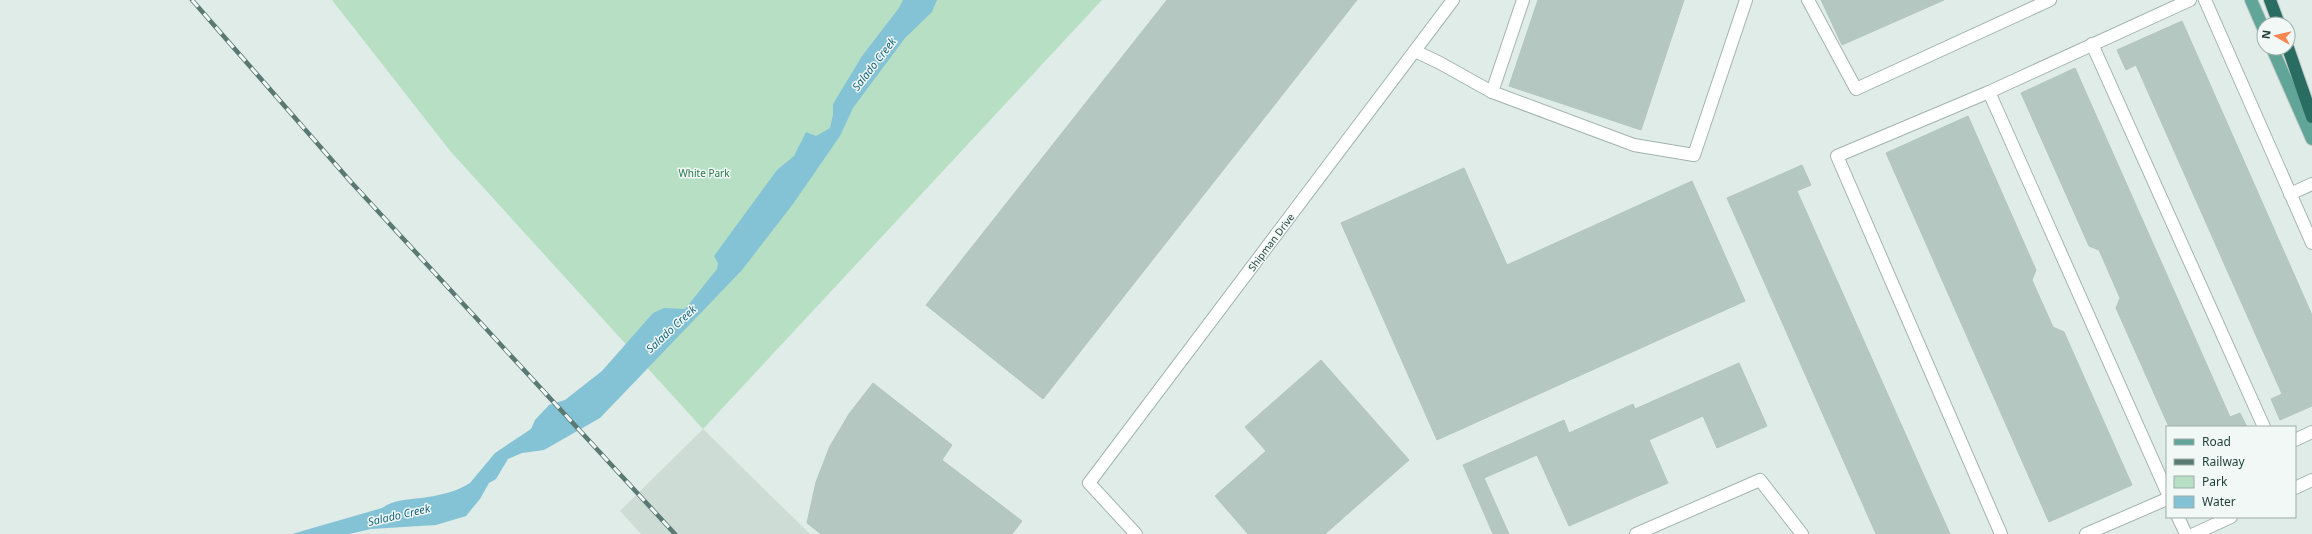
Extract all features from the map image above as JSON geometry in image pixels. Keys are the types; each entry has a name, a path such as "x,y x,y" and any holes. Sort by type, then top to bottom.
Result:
{"highway":[{"path":"2270,0 2276,16"},
{"path":"2291,56 2312,117"}],"main road":[{"path":"2251,0 2258,16"},
{"path":"2276,56 2312,139"}],"street":[{"name":"Shipman Drive","path":"1136,534 1088,483 1453,0"},
{"path":"1492,92 1523,0"},
{"path":"1415,51 1440,62 1492,92 1634,145 1694,155 1746,0"},
{"path":"1808,0 1856,89 2050,0"},
{"path":"2001,534 1837,156 1989,92 2190,0"},
{"path":"2205,0 2312,243"},
{"path":"2092,44 2264,426"},
{"path":"1989,92 2166,490"},
{"path":"2290,194 2312,184"},
{"path":"2296,440 2312,432"},
{"path":"1636,534 1760,480 1802,534"},
{"path":"2296,488 2312,480"},
{"path":"2086,534 2166,499"},
{"path":"2178,518 2186,534"},
{"path":"2194,534 2229,518"}],"shaded area":[{"path":"703,429 810,534 641,534 620,511"}],"green space":[{"name":"White Park","path":"332,0 1102,0 703,429 451,152"}],"water":[{"name":"Salado Creek","path":"903,0 937,0 932,12 905,38 853,108 840,136 793,204 742,270 600,418 544,450 522,453 508,459 496,479 489,483 480,499 466,516 436,525 371,529 349,534 292,534 382,508 393,502 438,495 465,486 470,483 495,453 531,429 535,420 549,405 565,400 602,371 653,313 664,308 685,309 717,269 718,263 714,256 777,170 794,156 806,132 816,136 830,128 833,115 833,104 862,56 899,8"}],"building":[{"path":"1167,0 1357,0 1043,399 926,305"},
{"path":"1538,0 1684,0 1641,130 1509,86"},
{"path":"1821,0 1944,0 1842,45"},
{"path":"2182,21 2312,315 2312,406 2280,420 2271,399 2282,394 2136,65 2126,70 2117,50"},
{"path":"2075,68 2230,417 2240,413 2246,426 2169,426 2116,308 2120,298 2099,250 2089,246 2021,93"},
{"path":"1968,116 2036,270 2032,280 2053,327 2064,332 2132,485 2049,522 1886,153"},
{"path":"1802,165 1811,185 1797,191 1950,534 1876,534 1727,198"},
{"path":"1464,168 1507,265 1692,181 1745,301 1437,440 1341,223"},
{"path":"1321,360 1409,460 1325,534 1248,534 1215,496 1266,451 1245,427"},
{"path":"1739,363 1767,426 1717,448 1703,416 1649,440 1668,483 1569,526 1537,455 1484,478 1509,534 1493,534 1463,465 1564,420 1569,433 1633,404 1635,409"},
{"path":"873,383 952,445 942,460 1022,521 1012,534 821,534 807,523 816,482 830,446 849,414"}],"railway":[{"path":"192,0 351,182 675,534"}]}
